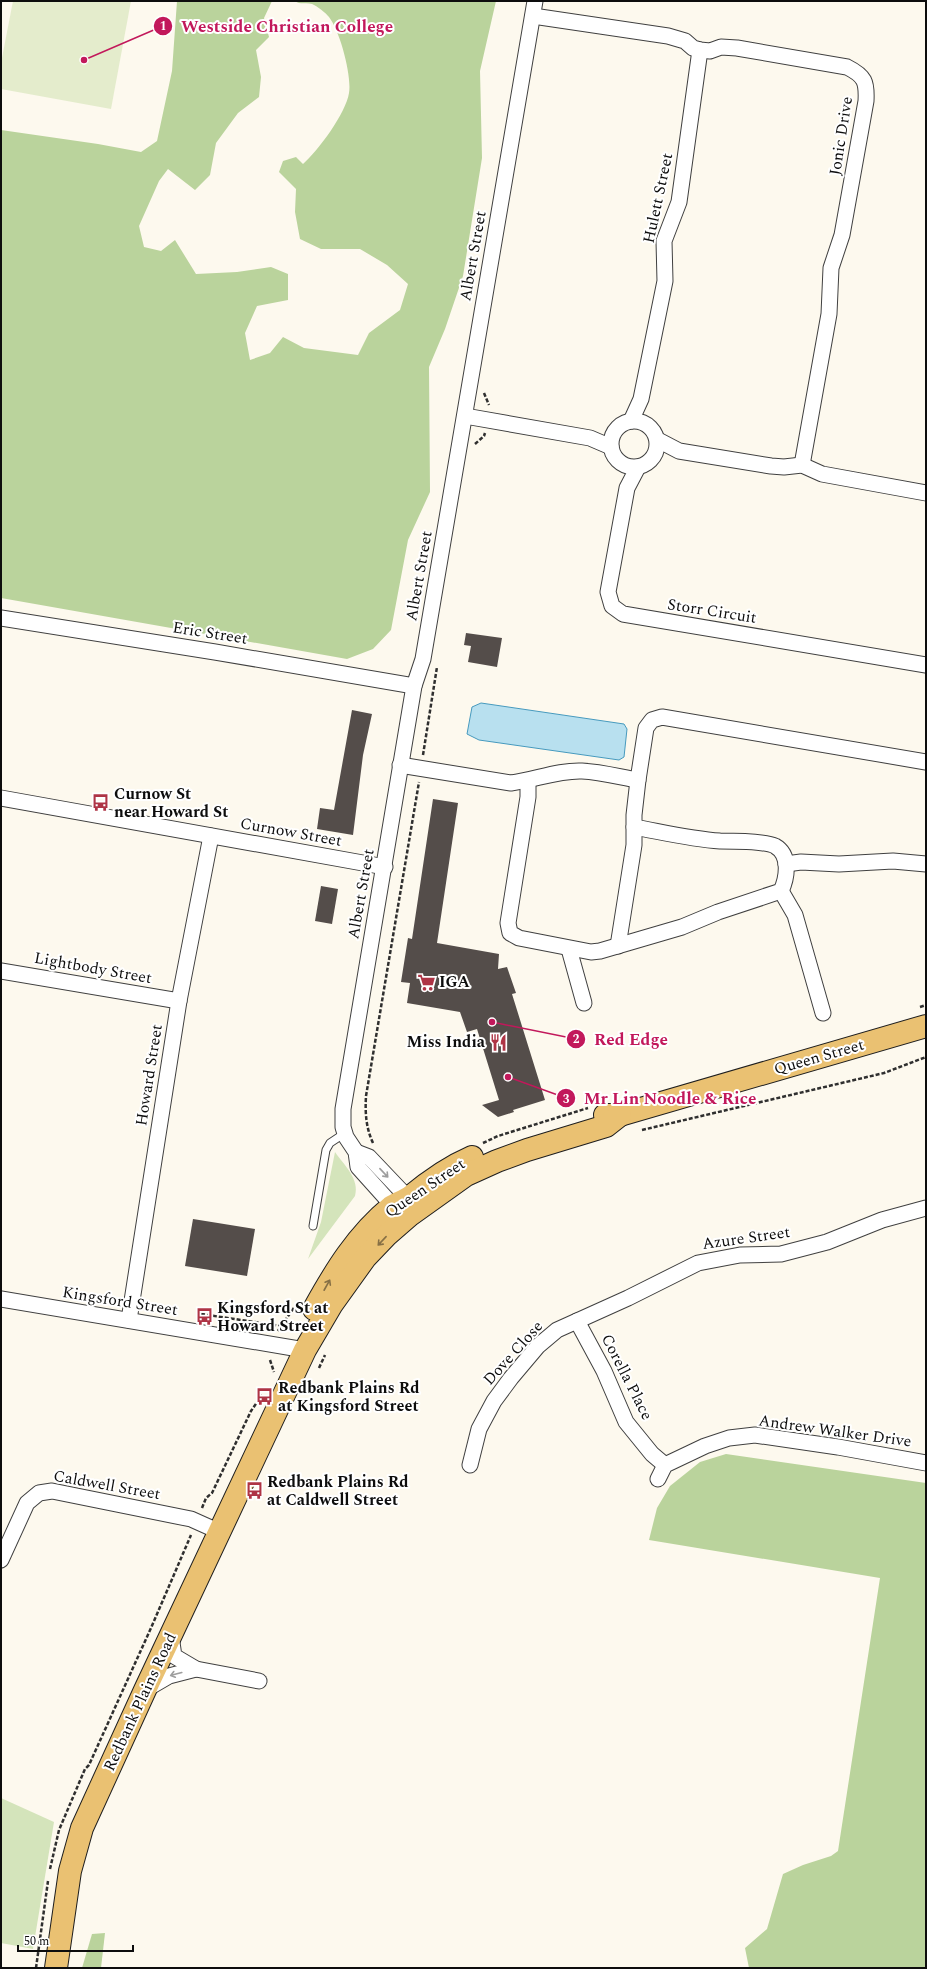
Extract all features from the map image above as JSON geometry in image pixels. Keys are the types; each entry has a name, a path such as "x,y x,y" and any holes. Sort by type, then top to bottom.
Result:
{"main road":[{"name":"Queen Street","path":"259,1447 305,1350 308,1319 336,1269 368,1229 404,1206 472,1172 527,1150 606,1126 620,1116 926,1026"},
{"name":"Redbank Plains Road","path":"56,1968 70,1871 82,1828 259,1447"}],"street":[{"name":"Albert Street","path":"404,1206 358,1167 356,1152 343,1127 344,1101 385,867 400,765 414,686 423,659 535,1"},
{"path":"533,16 668,36 685,41 692,48 700,50"},
{"name":"Jonic Drive","path":"700,50 710,51 721,47 737,48 847,67 859,73 867,85 866,101 842,235 831,268 829,314 802,465"},
{"name":"Hulett Street","path":"638,422 641,399 665,281 664,241 679,202 700,50"},
{"path":"464,416 590,438 612,440"},
{"path":"638,422 651,427 656,447 651,460 630,466 614,454 612,440 618,428 638,422"},
{"path":"656,447 771,466 784,467 802,465 822,474 926,493"},
{"name":"Storr Circuit","path":"630,466 608,592 612,606 623,614 926,665"},
{"name":"Eric Street","path":"1,618 230,654 414,686"},
{"path":"618,946 634,845 634,815 638,780 646,728 652,720 662,717 926,762"},
{"path":"400,765 511,783 528,781 541,776 582,771 638,780"},
{"path":"528,781 528,797 508,923 510,933 519,938 569,949 591,952 618,946 682,927 718,912 781,891 787,878 786,864 782,854 775,846 735,840 720,841 634,827"},
{"name":"Curnow Street","path":"1,798 385,867"},
{"name":"Howard Street","path":"129,1320 179,1001 211,836"},
{"path":"786,864 801,862 839,864 893,861 926,864"},
{"path":"781,891 795,915 823,1013"},
{"path":"569,949 584,1003"},
{"name":"Lightbody Street","path":"1,971 179,1001"},
{"name":"Azure Street","path":"577,1321 698,1263 740,1255 781,1254 827,1242 882,1220 926,1208"},
{"name":"Kingsford Street","path":"1,1299 305,1350"},
{"name":"Corella Place","path":"577,1321 604,1371 626,1422 652,1454 665,1465"},
{"name":"Dove Close","path":"470,1465 479,1429 494,1401 511,1378 538,1346 557,1330 577,1321"},
{"name":"Andrew Walker Drive","path":"665,1465 704,1446 729,1438 755,1435 926,1462"},
{"path":"658,1479 665,1465"},
{"name":"Caldwell Street","path":"1,1560 27,1503 39,1493 52,1491 191,1519 220,1532"},
{"path":"171,1636 174,1656 196,1669 259,1681"},
{"path":"145,1690 169,1676 196,1669"}],"lane":[{"path":"313,1226 326,1150 330,1143 345,1132"}],"path":[{"path":"638,1130 884,1073 926,1057"},
{"path":"201,1314 281,1326 268,1356 274,1369 274,1375"},
{"path":"318,1370 327,1350"},
{"path":"50,1872 59,1830 85,1769 89,1765 154,1621 206,1498 212,1493 251,1411 264,1392"},
{"path":"36,1968 48,1880"}],"green space":[{"path":"13,1 131,1 111,109 1,89 1,63"},
{"path":"177,1 272,1 264,18 269,37 256,50 261,77 259,97 238,113 216,143 210,175 195,190 168,169 159,181 139,226 144,247 161,251 175,240 196,274 237,272 271,267 288,274 288,300 257,306 245,333 250,360 270,353 283,337 304,348 358,355 369,333 400,310 408,284 387,265 360,249 321,249 300,239 295,212 296,189 279,172 283,161 296,157 303,164 330,131 343,111 347,101 349,93 349,76 341,43 329,17 312,4 299,3 295,1 496,1 480,71 482,158 463,276 445,329 429,367 430,492 408,540 391,630 373,649 347,659 1,598 1,130 98,144 141,152 157,141 172,71"},
{"path":"335,1152 347,1167 353,1178 356,1190 355,1196 308,1259 321,1222"},
{"path":"726,1454 926,1483 926,1968 749,1968 745,1948 767,1929 783,1874 803,1865 831,1856 838,1851 880,1578 649,1540 657,1508 670,1486 700,1462"},
{"path":"1,1798 54,1822 33,1949 1,1943"},
{"path":"105,1933 101,1968 82,1968 92,1934"}],"water":[{"path":"481,703 624,724 627,729 624,757 619,760 479,740 467,734 472,707"}],"building":[{"path":"466,633 502,638 497,667 468,662 471,646 464,645"},
{"path":"352,710 372,714 363,755 353,835 317,829 320,808 334,810"},
{"path":"433,799 458,803 437,943 499,954 498,969 507,967 516,993 512,994 545,1100 513,1110 514,1112 498,1117 482,1105 499,1100 477,1029 467,1032 460,1012 407,1003 410,983 401,982 408,938 412,939"},
{"path":"321,886 338,889 332,924 315,921"},
{"path":"193,1219 255,1229 247,1276 185,1266"}],"place":[{"name":"Westside Christian College","path":"84,60"},
{"name":"Curnow St near Howard St","path":"101,803"},
{"name":"IGA","path":"426,982"},
{"name":"Red Edge","path":"492,1022"},
{"name":"Miss India","path":"498,1042"},
{"name":"Mr Lin Noodle & Rice","path":"508,1077"},
{"name":"Kingsford St at Howard Street","path":"204,1317"},
{"name":"Redbank Plains Rd at Kingsford Street","path":"265,1397"},
{"name":"Redbank Plains Rd at Caldwell Street","path":"254,1491"}]}
